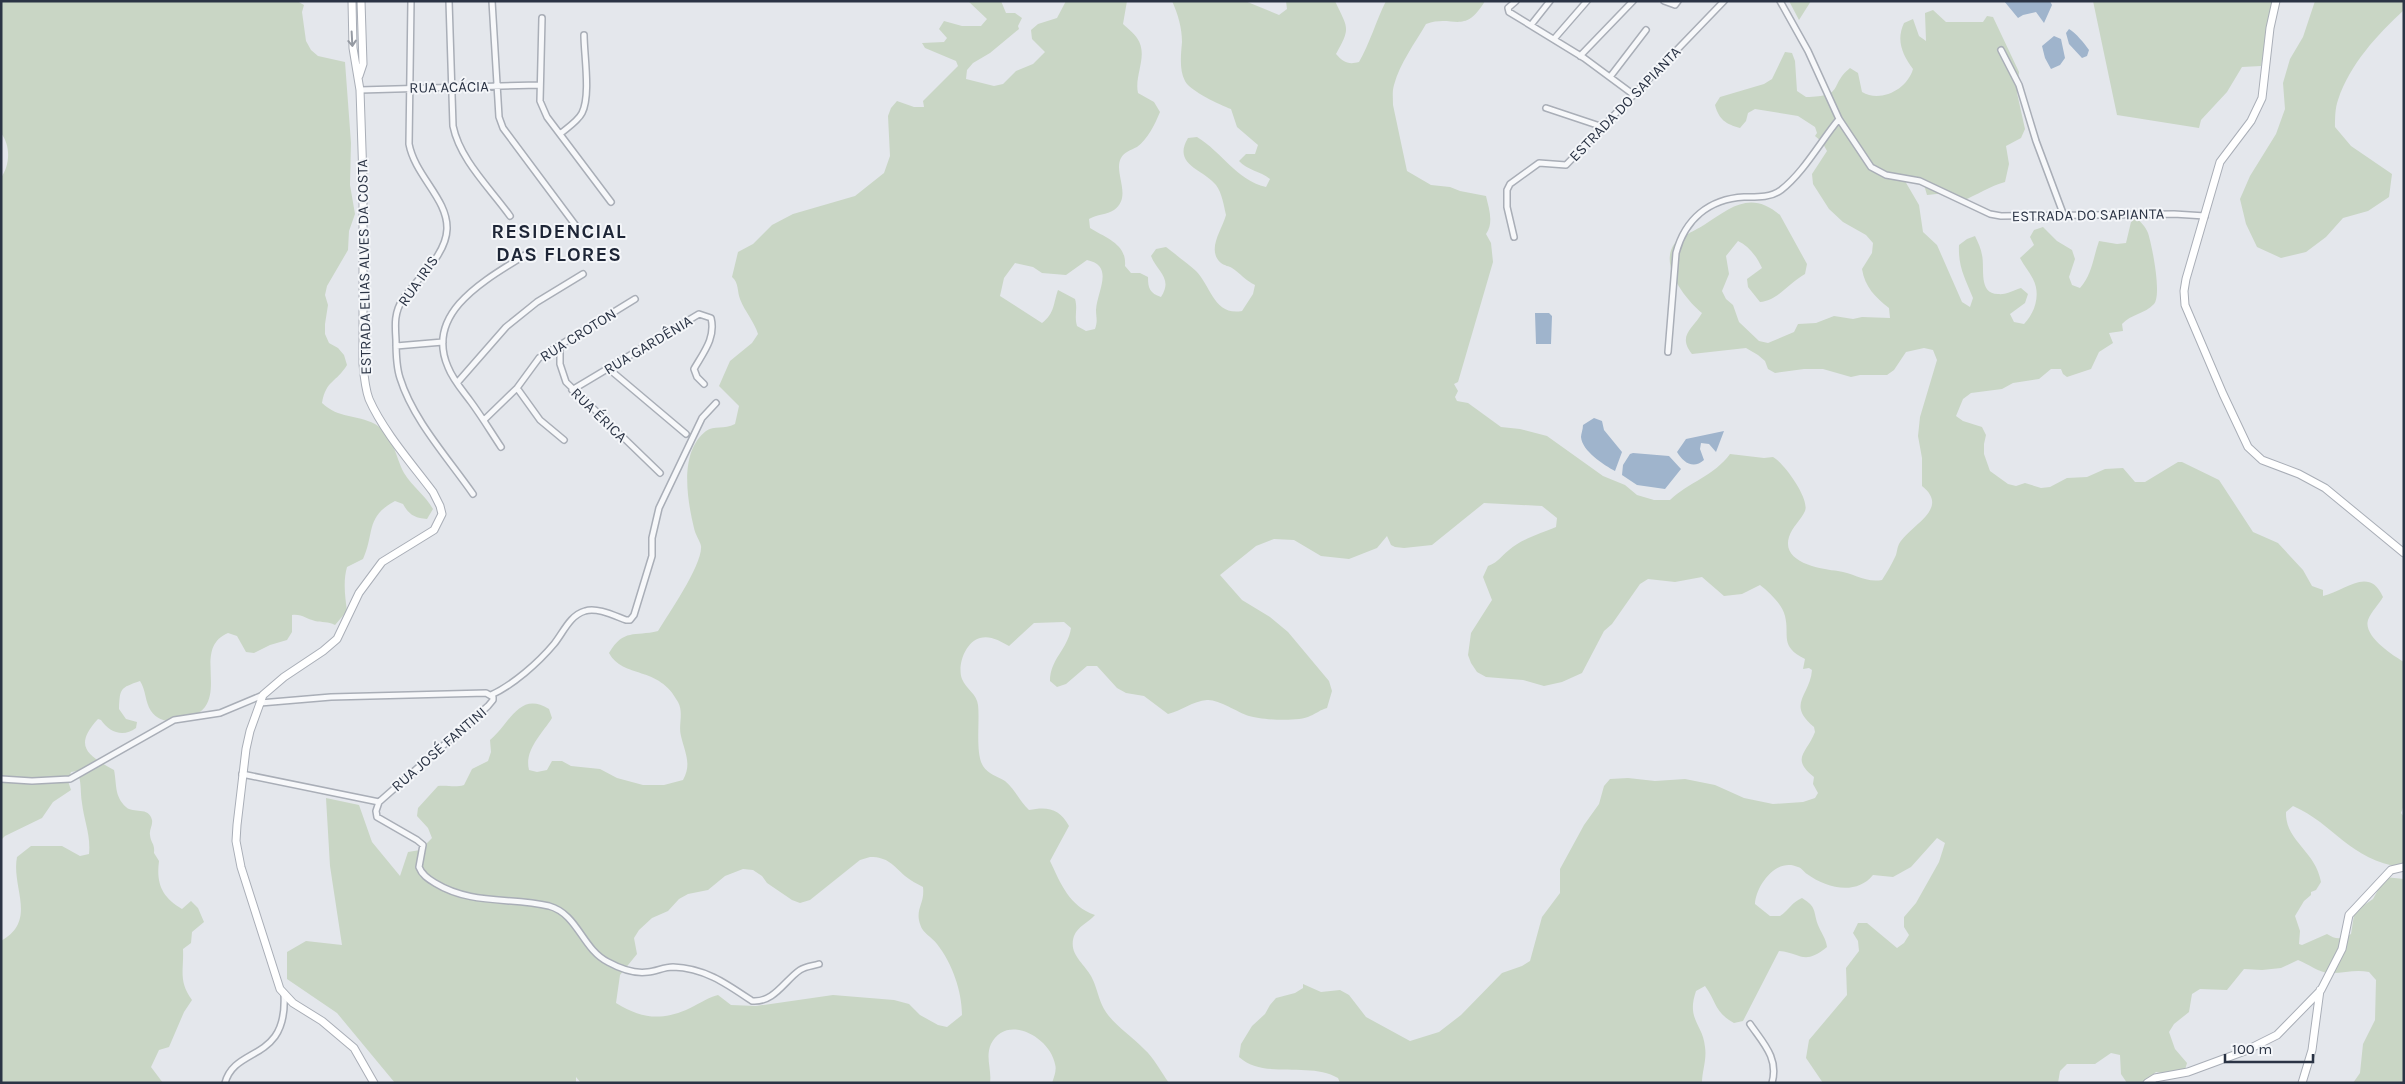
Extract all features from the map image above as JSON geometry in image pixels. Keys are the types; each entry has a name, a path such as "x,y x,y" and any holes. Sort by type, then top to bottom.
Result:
{"street":[{"name":"ESTRADA ELIAS ALVES DA COSTA","path":"352,1 353,48 360,90 363,189 363,364 366,383 369,397 377,414 433,492 442,514 439,523 429,535 382,562 369,578 350,610 341,631 331,645 284,677 262,699 250,731 242,774 237,846 250,898 278,982 284,994 293,1003 322,1021 354,1048 374,1083"},
{"name":"ESTRADA ELIAS ALVES DA COSTA","path":"359,77 362,64 361,1"},
{"name":"RUA IRIS","path":"411,1 408,144 411,158 444,208 447,232 434,260 397,309 395,321 396,346 400,377 417,414 473,494"},
{"path":"449,1 453,126 456,138 461,150 510,216"},
{"path":"492,1 499,117 503,128 579,230"},
{"path":"1516,1 1508,8 1509,12 1554,38 1634,95"},
{"path":"1531,26 1550,1"},
{"path":"1554,38 1587,1"},
{"path":"1580,56 1633,1"},
{"path":"1664,1 1671,5 1678,1"},
{"name":"ESTRADA DO SAPIANTA","path":"1514,237 1507,207 1507,190 1510,184 1539,164 1566,165 1724,1"},
{"name":"ESTRADA DO SAPIANTA","path":"1780,1 1808,51 1839,120 1867,163 1877,171 1920,181 1990,214 2001,216 2174,214 2205,216"},
{"path":"2276,1 2270,28 2262,98 2251,121 2220,162 2186,279 2184,291 2185,305 2248,447 2262,460 2300,474 2325,488 2404,553"},
{"path":"542,18 540,101 547,117 611,202"},
{"path":"1610,77 1646,30"},
{"path":"560,134 577,120 586,102 584,35"},
{"path":"2001,50 2018,85 2036,141 2064,216"},
{"name":"RUA ACÁCIA","path":"360,90 539,85"},
{"path":"1546,108 1603,127"},
{"path":"1668,352 1676,253 1688,224 1710,205 1724,199 1768,196 1782,189 1805,164 1839,120"},
{"path":"501,447 448,368 442,342 448,320 467,294 525,255"},
{"path":"457,383 506,327 537,302 583,274"},
{"name":"RUA CROTON","path":"484,420 516,388 539,358 635,299"},
{"name":"RUA GARDÊNIA","path":"572,390 690,318 704,314 711,318 714,329 711,339 694,369 697,377 704,384"},
{"path":"396,346 442,342"},
{"name":"RUA ÉRICA","path":"560,346 562,374 572,390 660,473"},
{"path":"609,369 686,434"},
{"path":"516,388 540,420 564,440"},
{"path":"491,695 514,679 552,646 575,616 586,610 626,620 630,620 634,615 652,556 652,538 659,508 702,418 716,403"},
{"name":"RUA JOSÉ FANTINI","path":"1,779 32,781 70,779 169,722 220,714 262,699 491,695 493,700 379,802 242,774"},
{"path":"379,802 376,811 377,817 417,840 422,845 419,868 424,876 458,895 526,903 560,910 568,915 588,946 599,957 623,968 642,973 674,967 698,970 716,977 756,1001 769,997 800,970 819,964"},
{"path":"2147,1083 2160,1077 2188,1072 2261,1043 2285,1028 2320,990 2342,949 2349,914 2391,870 2404,867"},
{"path":"2302,1083 2312,1050 2320,990"},
{"path":"225,1083 232,1069 268,1044 278,1034 285,1012 284,994"},
{"path":"1750,1024 1772,1056 1775,1073 1772,1083"}],"green space":[{"path":"1,1 297,1 304,5 302,12 306,41 311,50 318,56 345,62 351,143 350,185 355,214 349,231 348,250 327,286 325,295 328,305 325,334 329,343 338,348 344,355 347,365 326,390 322,403 335,412 368,421 381,429 390,440 404,473 433,509 427,519 419,518 410,513 403,504 395,501 379,513 372,526 363,559 347,567 345,594 347,611 335,625 299,615 292,615 292,632 287,640 270,645 254,653 246,652 237,636 228,633 218,639 213,647 209,698 205,707 200,712 178,721 163,720 156,717 149,707 140,681 128,685 122,690 119,702 119,709 126,719 137,722 136,728 126,733 121,733 108,728 98,719 86,737 85,744 91,755 114,770 119,799 122,803 129,809 148,813 152,820 150,838 154,847 154,853 159,861 160,883 165,895 182,909 191,901 198,908 204,922 192,932 191,943 183,949 183,981 192,1000 184,1012 169,1047 159,1050 151,1067 163,1083 1,1083 1,941 12,933 21,913 16,869 17,857 31,846 62,846 80,856 89,854 89,847 77,771 71,772 68,781 71,790 53,802 42,818 5,836 1,840 1,178 8,161 8,150 1,133"},
{"path":"968,1 1001,1 1006,13 1015,13 1022,18 1018,26 1019,29 990,53 973,63 967,70 966,79 994,86 1003,84 1016,71 1033,64 1045,52 1032,39 1031,30 1038,24 1057,18 1066,1 1127,1 1123,24 1137,38 1142,51 1137,86 1138,93 1154,102 1160,112 1145,140 1121,158 1119,170 1122,198 1119,204 1111,212 1089,219 1090,228 1119,247 1125,258 1125,266 1131,273 1140,273 1148,277 1149,288 1154,294 1161,297 1165,280 1151,256 1156,249 1166,247 1196,271 1219,304 1225,309 1242,311 1253,294 1255,285 1232,268 1221,263 1217,258 1215,246 1226,215 1224,204 1216,185 1186,161 1184,147 1188,138 1197,137 1246,178 1266,187 1270,179 1239,161 1246,154 1255,154 1258,145 1237,127 1231,109 1199,93 1185,81 1181,67 1181,32 1178,16 1172,1 1245,1 1279,15 1287,9 1286,1 1335,1 1346,28 1346,33 1336,54 1343,61 1352,63 1359,62 1386,1 1485,1 1478,12 1464,21 1444,21 1426,24 1400,69 1393,93 1393,105 1407,171 1431,185 1450,187 1486,196 1490,225 1486,234 1491,243 1493,262 1458,382 1454,384 1458,391 1455,397 1457,401 1468,403 1501,427 1520,429 1547,436 1603,476 1625,485 1637,495 1654,500 1670,500 1717,468 1730,454 1764,458 1773,457 1783,466 1795,482 1806,505 1805,511 1789,537 1788,546 1791,553 1797,559 1813,566 1876,581 1882,580 1896,555 1899,544 1925,516 1932,502 1930,494 1922,486 1922,458 1918,436 1920,417 1937,360 1933,350 1924,348 1906,352 1894,370 1887,375 1851,377 1823,369 1804,369 1775,373 1768,369 1765,361 1746,348 1692,354 1686,342 1686,337 1702,313 1689,300 1676,281 1670,261 1671,252 1675,243 1680,239 1732,207 1750,202 1760,203 1780,215 1807,264 1805,274 1777,295 1760,302 1748,287 1747,279 1762,268 1755,256 1746,246 1738,241 1726,256 1729,274 1722,291 1726,299 1733,305 1739,322 1759,341 1768,343 1794,332 1798,324 1816,323 1834,316 1853,319 1862,317 1890,318 1889,308 1871,291 1863,275 1862,269 1872,253 1873,243 1866,235 1843,222 1829,209 1813,184 1812,174 1827,151 1822,142 1815,136 1817,133 1815,127 1798,116 1755,109 1748,113 1746,121 1740,128 1724,121 1715,105 1720,97 1764,84 1772,79 1785,52 1792,53 1795,61 1797,91 1806,97 1827,95 1832,92 1843,74 1850,68 1858,73 1862,92 1869,95 1884,95 1905,83 1913,69 1901,47 1900,35 1904,23 1913,19 1919,36 1926,41 1925,13 1933,10 1946,22 1983,22 1987,16 1993,17 2019,72 2017,93 2025,129 2021,138 2006,146 2009,164 2005,182 1962,201 1946,193 1927,195 1922,178 1913,176 1905,181 1919,205 1923,232 1937,245 1962,302 1970,307 1973,298 1960,260 1959,245 1967,239 1975,236 1978,243 1982,255 1987,290 1992,293 2001,294 2021,288 2028,294 2025,303 2010,314 2014,322 2024,324 2034,309 2037,291 2033,279 2020,258 2034,245 2030,237 2034,230 2043,227 2057,241 2072,250 2075,259 2069,277 2072,285 2080,288 2090,272 2099,241 2117,244 2126,243 2131,222 2136,218 2143,224 2148,233 2154,258 2157,291 2154,304 2122,324 2123,331 2109,333 2113,343 2099,352 2091,369 2067,377 2061,369 2051,369 2039,379 2013,383 2002,389 1971,393 1963,399 1956,416 1963,421 1982,427 1986,435 1984,454 1990,471 2008,484 2016,486 2025,483 2041,488 2050,487 2067,478 2087,477 2105,469 2123,468 2135,482 2145,482 2178,462 2182,462 2219,480 2253,532 2278,543 2303,570 2312,586 2323,590 2323,596 2356,583 2371,583 2377,588 2383,597 2368,620 2370,632 2380,644 2404,662 2404,805 2401,813 2404,817 2404,862 2401,867 2369,857 2355,850 2307,813 2293,806 2286,812 2290,831 2313,862 2321,882 2316,890 2311,892 2311,895 2304,901 2295,916 2300,931 2299,944 2302,945 2327,934 2339,938 2351,934 2354,915 2358,909 2373,899 2385,877 2404,879 2404,1083 2353,1083 2360,1073 2363,1044 2375,1020 2376,980 2369,972 2328,973 2298,960 2281,968 2244,969 2227,990 2200,989 2192,994 2189,1012 2174,1024 2169,1032 2175,1049 2187,1063 2184,1073 2173,1075 2156,1072 2144,1083 2127,1083 2121,1074 2120,1055 2111,1053 2095,1064 2067,1064 2060,1071 2058,1083 1823,1083 1806,1058 1809,1040 1847,995 1846,968 1859,951 1858,941 1853,933 1858,923 1867,923 1897,948 1904,943 1909,935 1904,927 1904,917 1916,903 1939,862 1945,843 1937,838 1911,867 1893,877 1873,875 1866,882 1850,888 1841,888 1823,883 1799,868 1790,865 1782,866 1769,875 1759,889 1755,904 1770,916 1780,916 1802,898 1814,910 1827,947 1813,956 1807,957 1779,951 1743,1021 1734,1023 1723,1015 1705,986 1696,991 1693,1009 1704,1039 1705,1052 1702,1083 1340,1083 1338,1078 1327,1073 1261,1068 1249,1064 1239,1057 1241,1044 1252,1026 1265,1014 1276,998 1295,993 1303,988 1303,984 1321,992 1340,990 1349,995 1366,1017 1410,1041 1439,1032 1461,1015 1502,973 1530,961 1542,917 1560,893 1560,869 1584,825 1599,804 1604,786 1610,779 1628,778 1655,781 1685,779 1715,785 1744,798 1773,804 1803,802 1815,798 1818,793 1813,784 1814,777 1803,765 1802,760 1802,755 1815,732 1814,727 1802,712 1801,706 1812,670 1809,668 1803,669 1805,659 1792,650 1787,640 1785,616 1781,607 1760,585 1742,594 1724,596 1702,577 1675,582 1648,579 1640,584 1612,624 1604,631 1582,673 1562,682 1544,686 1523,680 1486,677 1477,672 1468,655 1471,633 1492,600 1483,577 1488,566 1498,561 1519,543 1556,527 1557,518 1542,506 1484,503 1432,545 1395,547 1391,545 1387,536 1377,548 1349,559 1321,556 1294,540 1274,539 1256,546 1220,575 1242,600 1270,617 1288,632 1329,681 1332,691 1327,708 1305,718 1280,720 1249,716 1211,700 1197,702 1168,714 1144,696 1126,693 1117,688 1097,666 1087,666 1066,684 1057,687 1050,681 1051,673 1071,628 1064,622 1034,623 1009,646 995,639 984,637 975,640 966,649 962,661 961,674 964,683 977,701 979,753 983,766 990,773 1009,784 1029,810 1042,808 1053,810 1062,816 1069,826 1050,861 1062,886 1072,900 1086,911 1095,915 1074,936 1073,948 1091,976 1102,1005 1110,1018 1148,1053 1169,1083 1052,1083 1056,1069 1051,1054 1045,1045 1027,1032 1007,1030 998,1035 989,1049 990,1083 581,1083 576,1077 576,1083 395,1083 337,1013 287,979 287,952 306,941 342,945 330,866 326,798 359,805 372,842 400,876 408,852 420,850 432,838 428,828 417,816 418,808 438,786 464,785 472,769 488,761 491,752 490,740 516,711 522,706 530,704 539,704 549,709 552,718 531,749 528,763 529,770 537,772 547,770 552,761 562,761 571,766 600,769 617,778 643,785 664,785 683,780 687,764 680,732 681,710 678,702 670,690 661,682 623,666 615,661 609,653 614,645 625,637 658,631 697,565 701,546 689,504 688,463 697,440 706,431 712,428 727,427 735,424 739,406 719,386 730,361 752,343 758,334 742,304 737,284 732,277 738,252 753,244 772,225 793,214 855,196 884,173 890,156 888,116 891,108 897,101 914,107 924,107 923,101 958,66 956,61 925,48 922,43 944,42 947,38 939,29 944,21 962,26 981,26 987,19","holes":["1087,260 1095,263 1102,273 1095,329 1086,331 1077,326 1075,299 1058,290 1051,312 1042,323 1000,296 1004,278 1015,263 1033,267 1042,273 1066,275","870,857 886,860 923,887 923,898 919,910 920,924 923,930 937,944 947,960 958,987 962,1006 962,1015 947,1027 938,1025 920,1015 909,1004 894,1000 833,995 756,1006 731,1005 718,995 686,1010 659,1017 642,1015 616,1003 620,975 637,954 634,938 639,930 652,918 668,911 679,899 688,894 708,890 725,876 743,869 753,870 762,876 767,883 792,900 800,903 810,900 860,860"]},
{"path":"1789,1 1811,1 1799,20"},
{"path":"2093,1 2273,1 2261,66 2242,67 2227,92 2201,120 2199,128 2117,115"},
{"path":"2315,1 2404,1 2404,10 2374,40 2357,62 2343,87 2335,114 2335,127 2351,146 2392,174 2389,197 2368,211 2343,218 2326,237 2306,252 2281,258 2257,247 2246,224 2240,199 2250,176 2276,134 2285,109 2283,83 2290,59 2303,37"}],"water":[{"path":"2004,1 2050,1 2052,5 2044,23 2036,12 2018,18"},
{"path":"2069,29 2089,50 2087,56 2082,58 2069,44 2066,33"},
{"path":"2054,36 2061,39 2065,58 2060,65 2051,69 2045,58 2042,46"},
{"path":"1535,313 1549,313 1552,316 1551,344 1536,344"},
{"path":"1594,418 1602,421 1604,430 1622,452 1615,471 1594,457 1582,442 1583,425"},
{"path":"1724,431 1716,452 1709,444 1701,443 1700,449 1704,460 1700,463 1689,464 1677,452 1686,439"},
{"path":"1630,454 1669,456 1681,469 1665,489 1637,485 1622,475 1623,465"}],"district":[{"name":"RESIDENCIAL DAS FLORES","path":"559,242"}]}
